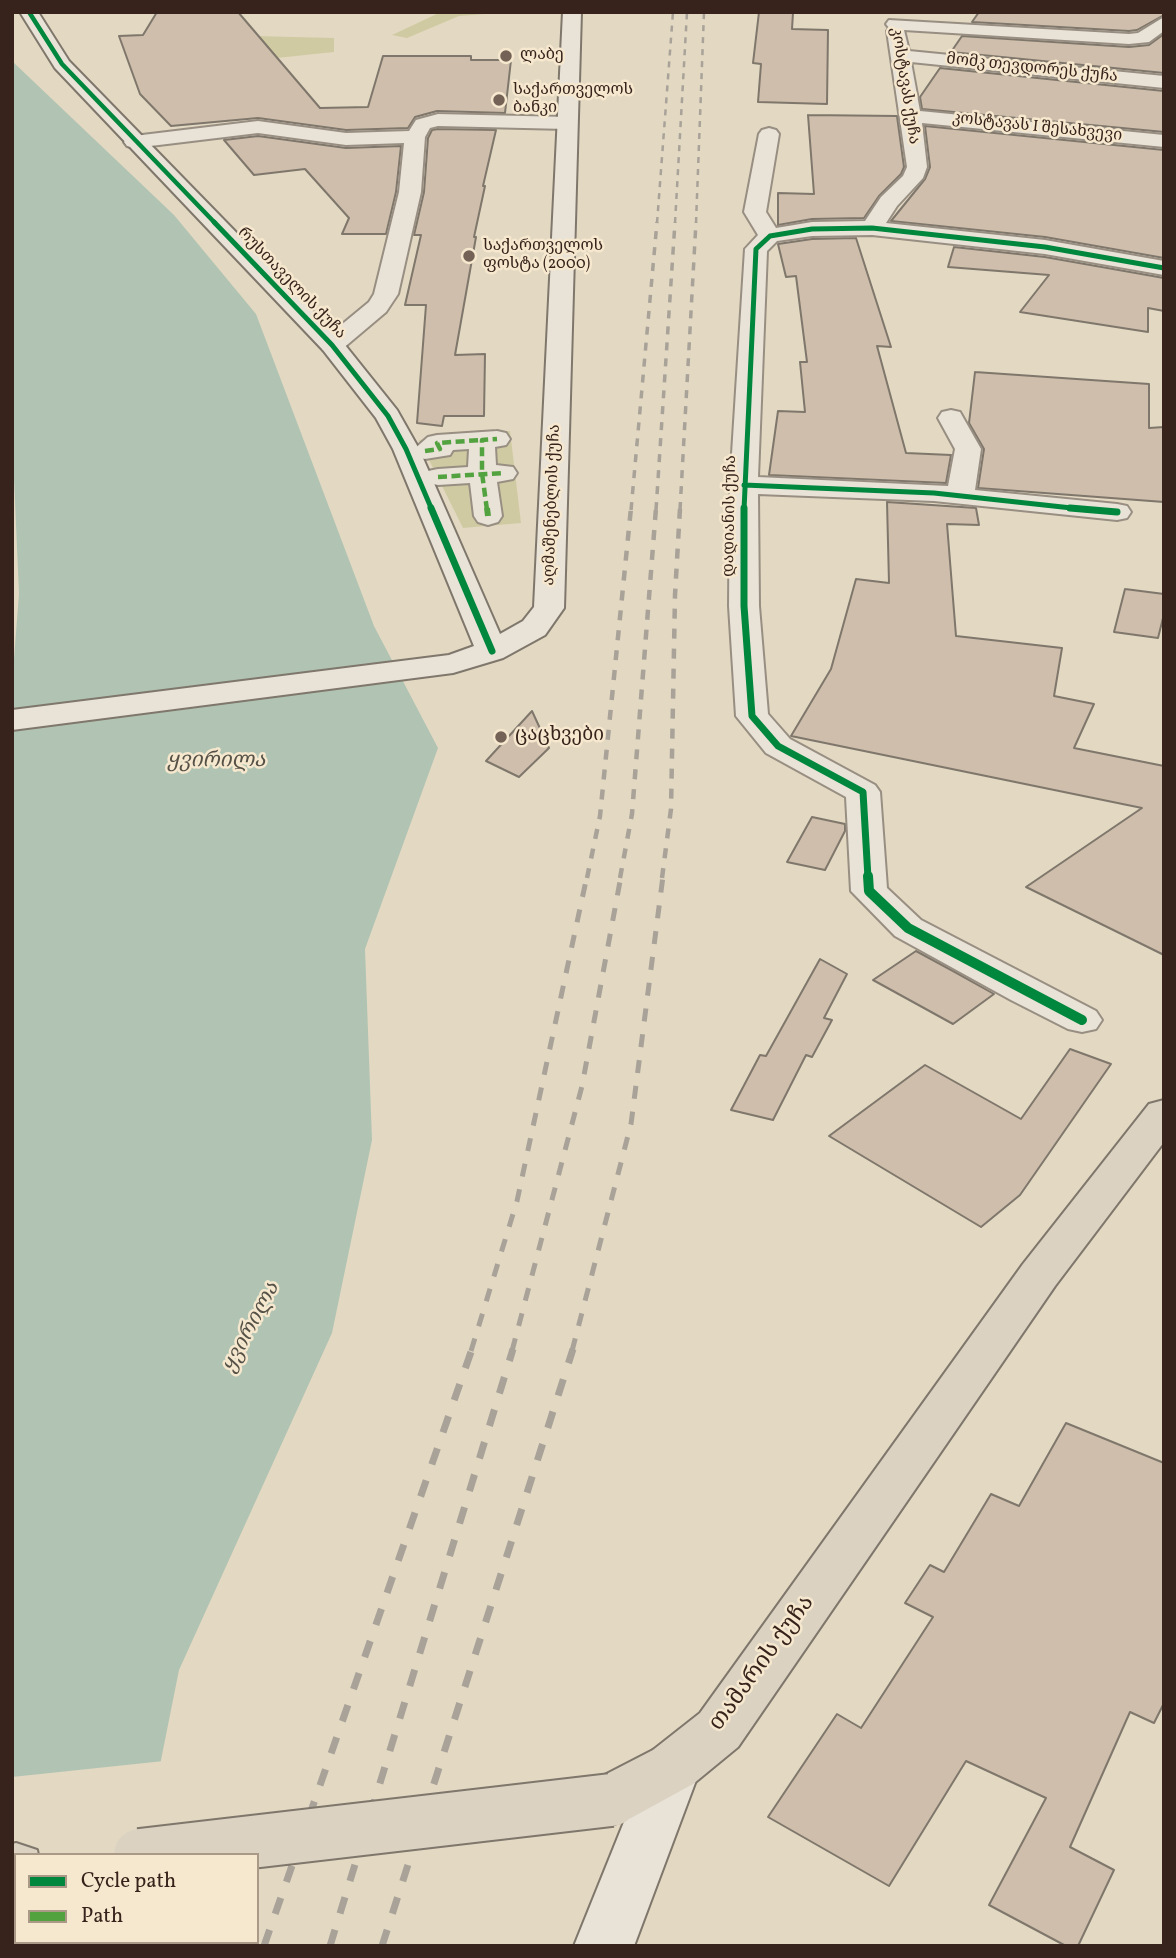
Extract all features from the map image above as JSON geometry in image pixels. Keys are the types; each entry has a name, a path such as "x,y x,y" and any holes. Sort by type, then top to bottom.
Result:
{"main road":[{"name":"თამარის ქუჩა","path":"157,1853 611,1800 673,1767 719,1730 1039,1275 1164,1113"}],"street":[{"name":"რუსთაველის ქუჩა","path":"29,12 62,64 134,142 332,345 388,416 406,449 492,651"},
{"name":"აღმაშენებლის ქუჩა","path":"12,720 453,664 492,651 534,628 549,608 572,12"},
{"path":"893,18 1129,39 1143,38 1164,22"},
{"name":"კოსტავას ქუჩა","path":"872,228 888,202 913,178 917,167 911,116 893,18"},
{"name":"მომკ თევდორეს ქუჩა","path":"901,56 1164,82"},
{"name":"კოსტავას I შესახვევი","path":"911,116 1164,141"},
{"path":"332,345 378,307 386,294 410,192 415,137 423,124 438,120 568,123"},
{"path":"134,142 206,131 258,127 346,139 415,137"},
{"path":"769,134 755,212 770,236 812,229 872,228 1045,247 1164,268"},
{"name":"დადიანის ქუჩა","path":"770,236 756,249 744,485 744,606 752,716 778,746 863,792 869,891 908,928 1082,1020"},
{"path":"951,418 968,449 960,495"},
{"path":"425,451 440,449 437,443 489,440 493,473 488,516"},
{"path":"438,477 493,473"},
{"path":"744,485 960,495 1013,503 1117,512"},
{"path":"604,1946 673,1767"}],"shaded area":[{"path":"441,12 511,12 459,16 407,38 392,35"},
{"path":"174,34 334,38 334,52 162,70"},
{"path":"510,431 521,523 463,528 419,440"}],"water":[{"name":"ყვირილა","path":"12,61 174,215 256,314 374,626 438,748 365,949 372,1140 332,1333 179,1670 142,1853 14,1853 12,1946 12,684 19,594 12,432"}],"pier":[{"path":"164,1761 145,1853 14,1853 14,1944 127,1946 12,1946 12,1777"}],"building":[{"path":"157,12 238,12 320,108 368,107 383,56 471,56 471,60 511,60 505,113 437,111 415,117 408,128 346,130 258,118 171,126 140,94 119,36 143,35"},
{"path":"759,12 793,13 792,29 828,30 827,104 758,102 761,64 753,63"},
{"path":"979,12 1164,12 1164,15 1137,30 1129,31 972,22"},
{"path":"1164,34 1164,73 951,52 962,36 1129,47 1149,45"},
{"path":"940,68 1164,91 1164,132 922,109 920,97"},
{"path":"808,115 897,116 904,167 864,218 812,219 778,225 778,193 814,194"},
{"path":"925,126 1164,150 1164,258 1045,237 891,221 925,179 930,167"},
{"path":"432,130 496,130 483,186 455,355 485,354 484,416 444,416 442,426 417,423 426,305 405,305 421,235 414,235 424,192 428,138"},
{"path":"258,136 346,148 401,146 396,192 386,234 342,234 349,218 305,169 254,175 224,140"},
{"path":"856,238 891,347 877,346 906,453 951,455 946,483 769,475 778,411 805,412 800,362 807,362 796,276 786,277 778,244 812,239"},
{"path":"954,247 1045,257 1164,278 1164,311 1148,308 1148,332 1020,312 1049,275 948,267"},
{"path":"975,372 1149,384 1149,428 1164,427 1164,502 978,488 984,449 969,423"},
{"path":"887,502 976,508 979,525 947,524 956,636 1062,648 1054,696 1094,704 1074,748 1164,766 1164,955 1026,887 1142,808 791,736 831,669 856,579 889,583"},
{"path":"1125,589 1164,594 1164,614 1158,638 1114,632"},
{"path":"532,711 549,748 519,777 486,761"},
{"path":"812,817 845,824 845,831 825,870 787,862"},
{"path":"916,951 994,994 953,1024 873,980"},
{"path":"820,959 847,974 824,1018 832,1020 812,1057 806,1055 773,1120 731,1110 760,1055 766,1056"},
{"path":"1070,1049 1111,1064 1020,1195 981,1227 829,1136 925,1065 1021,1119"},
{"path":"1066,1423 1164,1463 1164,1703 1154,1723 1130,1712 1070,1847 1114,1870 1078,1946 1066,1946 989,1905 1046,1798 966,1761 889,1886 768,1817 837,1714 861,1728 933,1617 905,1603 930,1565 944,1572 991,1494 1019,1506"}],"railway":[{"path":"657,223 673,12"},
{"path":"675,223 687,12"},
{"path":"696,223 704,12"},
{"path":"631,510 657,222"},
{"path":"656,510 675,222"},
{"path":"680,510 696,222"},
{"path":"587,878 600,816 631,508"},
{"path":"620,878 632,814 656,508"},
{"path":"662,878 671,809 675,595 680,508"},
{"path":"471,1351 517,1201 587,876"},
{"path":"512,1351 582,1086 621,876"},
{"path":"572,1351 631,1124 663,876"},
{"path":"264,1946 472,1349"},
{"path":"330,1946 513,1349"},
{"path":"382,1946 573,1349"}],"marked path":[{"path":"488,516 482,473 482,440 497,439"},
{"path":"425,451 440,449 437,443 482,440"},
{"path":"438,477 503,473"}],"cycle path":[{"path":"29,12 62,64 332,345 388,416 406,449 492,651"},
{"path":"1082,1020 908,928 869,891 863,792 778,746 752,716 744,606 744,485 756,249 770,236 812,229 872,228 1045,247 1164,268"},
{"path":"744,485 934,493 1117,512"}],"place":[{"name":"ლაბე","path":"506,56"},
{"name":"საქართველოს ბანკი","path":"499,100"},
{"name":"საქართველოს ფოსტა (2000)","path":"469,256"},
{"name":"ცაცხვები","path":"501,737"}]}
